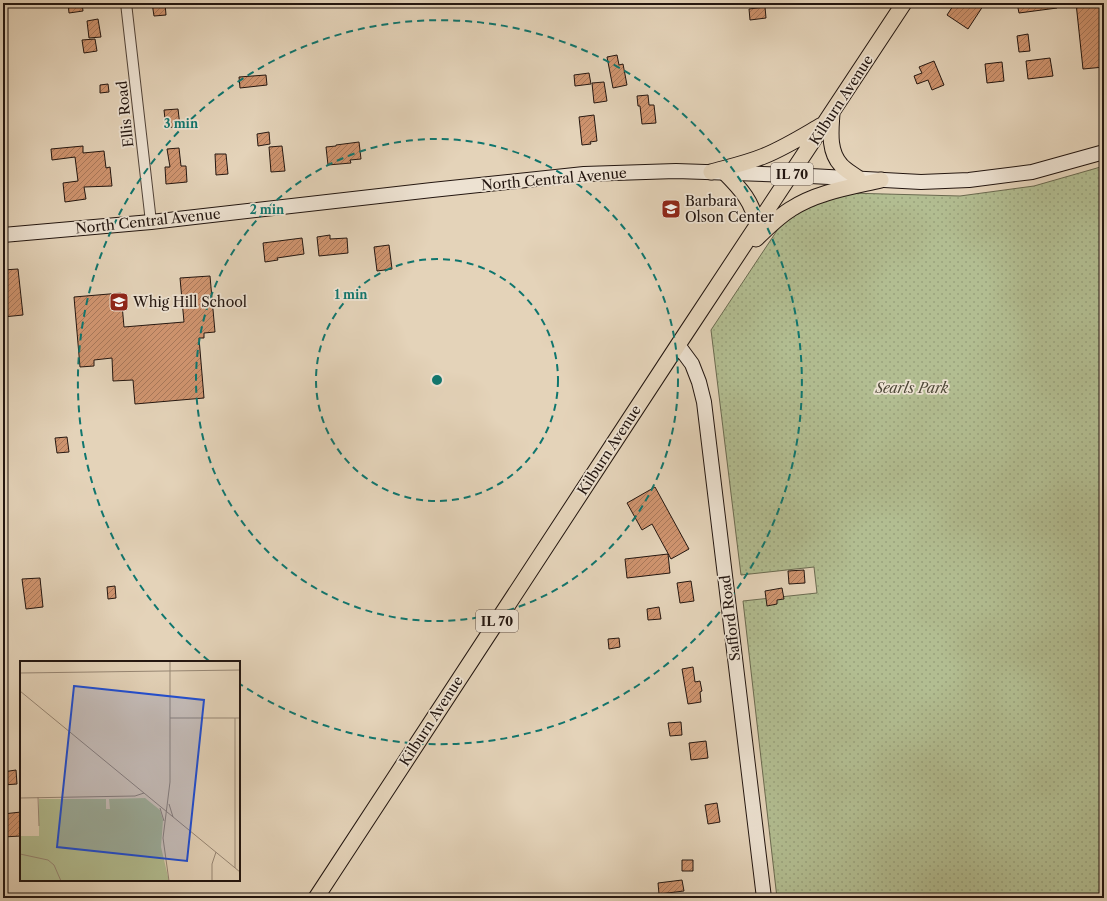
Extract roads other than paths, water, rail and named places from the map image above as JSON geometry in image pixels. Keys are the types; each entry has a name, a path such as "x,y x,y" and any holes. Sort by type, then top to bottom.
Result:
{"main road":[{"name":"Kilburn Avenue","path":"316,898 678,344 792,175 904,3"},
{"path":"717,172 765,155 803,136 829,118 834,155 841,165 858,178"},
{"name":"North Central Avenue","path":"3,235 151,222 584,174 676,171 922,182 969,180 1032,172 1104,152"},
{"path":"717,172 741,189 751,205 757,226"},
{"path":"735,259 779,217 791,208 823,195 881,180"},
{"name":"Safford Road","path":"678,344 692,364 699,382 704,402 764,898"}],"street":[{"name":"Ellis Road","path":"126,3 151,222"}],"place":[{"name":"Barbara Olson Center","path":"671,209"},
{"name":"Whig Hill School","path":"119,302"}],"park label":[{"name":"Searls Park","path":"912,388"}]}
